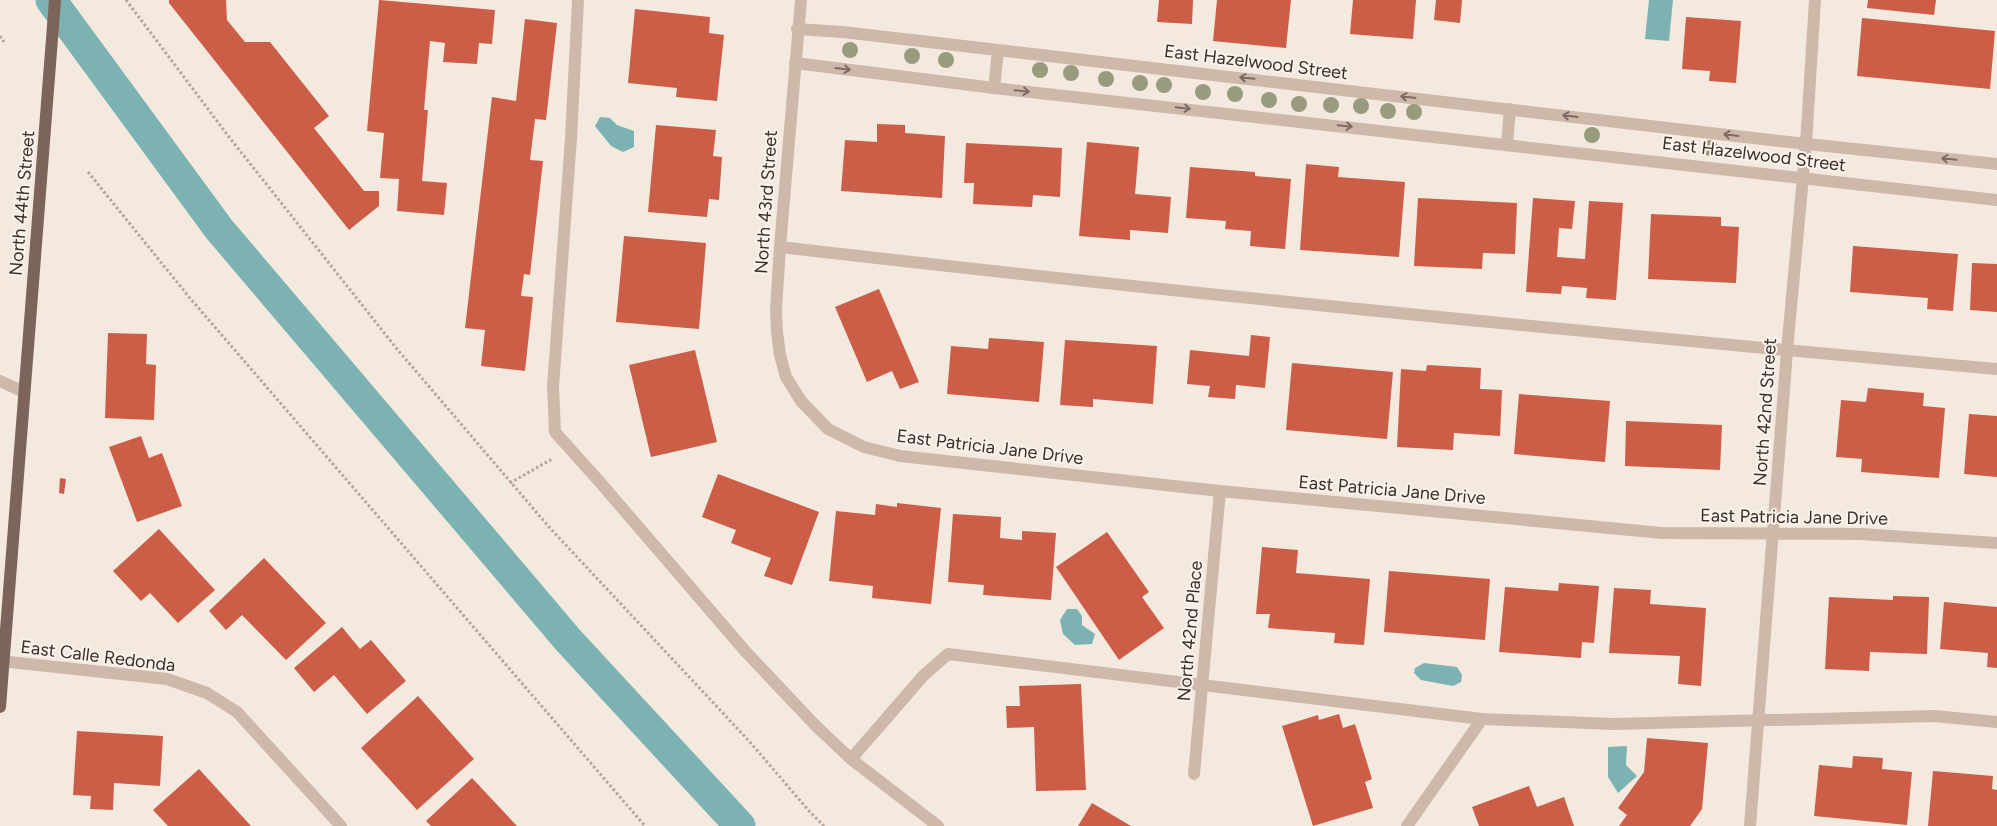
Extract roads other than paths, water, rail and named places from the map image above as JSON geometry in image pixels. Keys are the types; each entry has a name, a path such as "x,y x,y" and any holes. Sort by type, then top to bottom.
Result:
{"main road":[{"name":"North 44th Street","path":"0,707 2,661 55,0"}],"street":[{"path":"578,0 571,138 553,386 555,432 746,652 816,726 851,759 938,826"},
{"name":"North 43rd Street","path":"801,0 794,63 780,247 777,332 780,355 786,377 802,401"},
{"name":"North 42nd Street","path":"1750,826 1786,351 1806,144 1815,0"},
{"name":"East Hazelwood Street","path":"797,29 998,50 1806,144 1997,164"},
{"path":"994,88 998,50"},
{"name":"East Hazelwood Street","path":"794,63 994,88 1997,200"},
{"path":"1507,144 1510,109"},
{"path":"780,247 1261,300 1786,351 1997,369"},
{"path":"0,381 24,392"},
{"name":"East Patricia Jane Drive","path":"802,401 828,429 864,447 900,456 1220,491 1662,533 1861,534 1997,542"},
{"name":"North 42nd Place","path":"1194,774 1220,491"},
{"path":"851,759 923,676 948,654 1482,719 1614,724 1934,716 1997,722"},
{"name":"East Calle Redonda","path":"2,661 168,679 207,693 237,712 341,826"},
{"path":"1407,826 1482,719"}],"water":[{"path":"1649,0 1673,0 1669,41 1645,39"},
{"path":"600,117 610,118 617,125 634,131 634,147 623,152 611,146 595,126"},
{"path":"1067,609 1077,609 1082,616 1082,625 1095,634 1092,644 1075,645 1063,634 1060,620"},
{"path":"1424,663 1457,667 1462,675 1461,682 1453,686 1421,680 1414,673 1415,668"},
{"path":"1627,746 1626,765 1637,776 1618,793 1608,777 1608,747"}],"waterway":[{"path":"51,0 219,229 569,641 740,826"}]}
